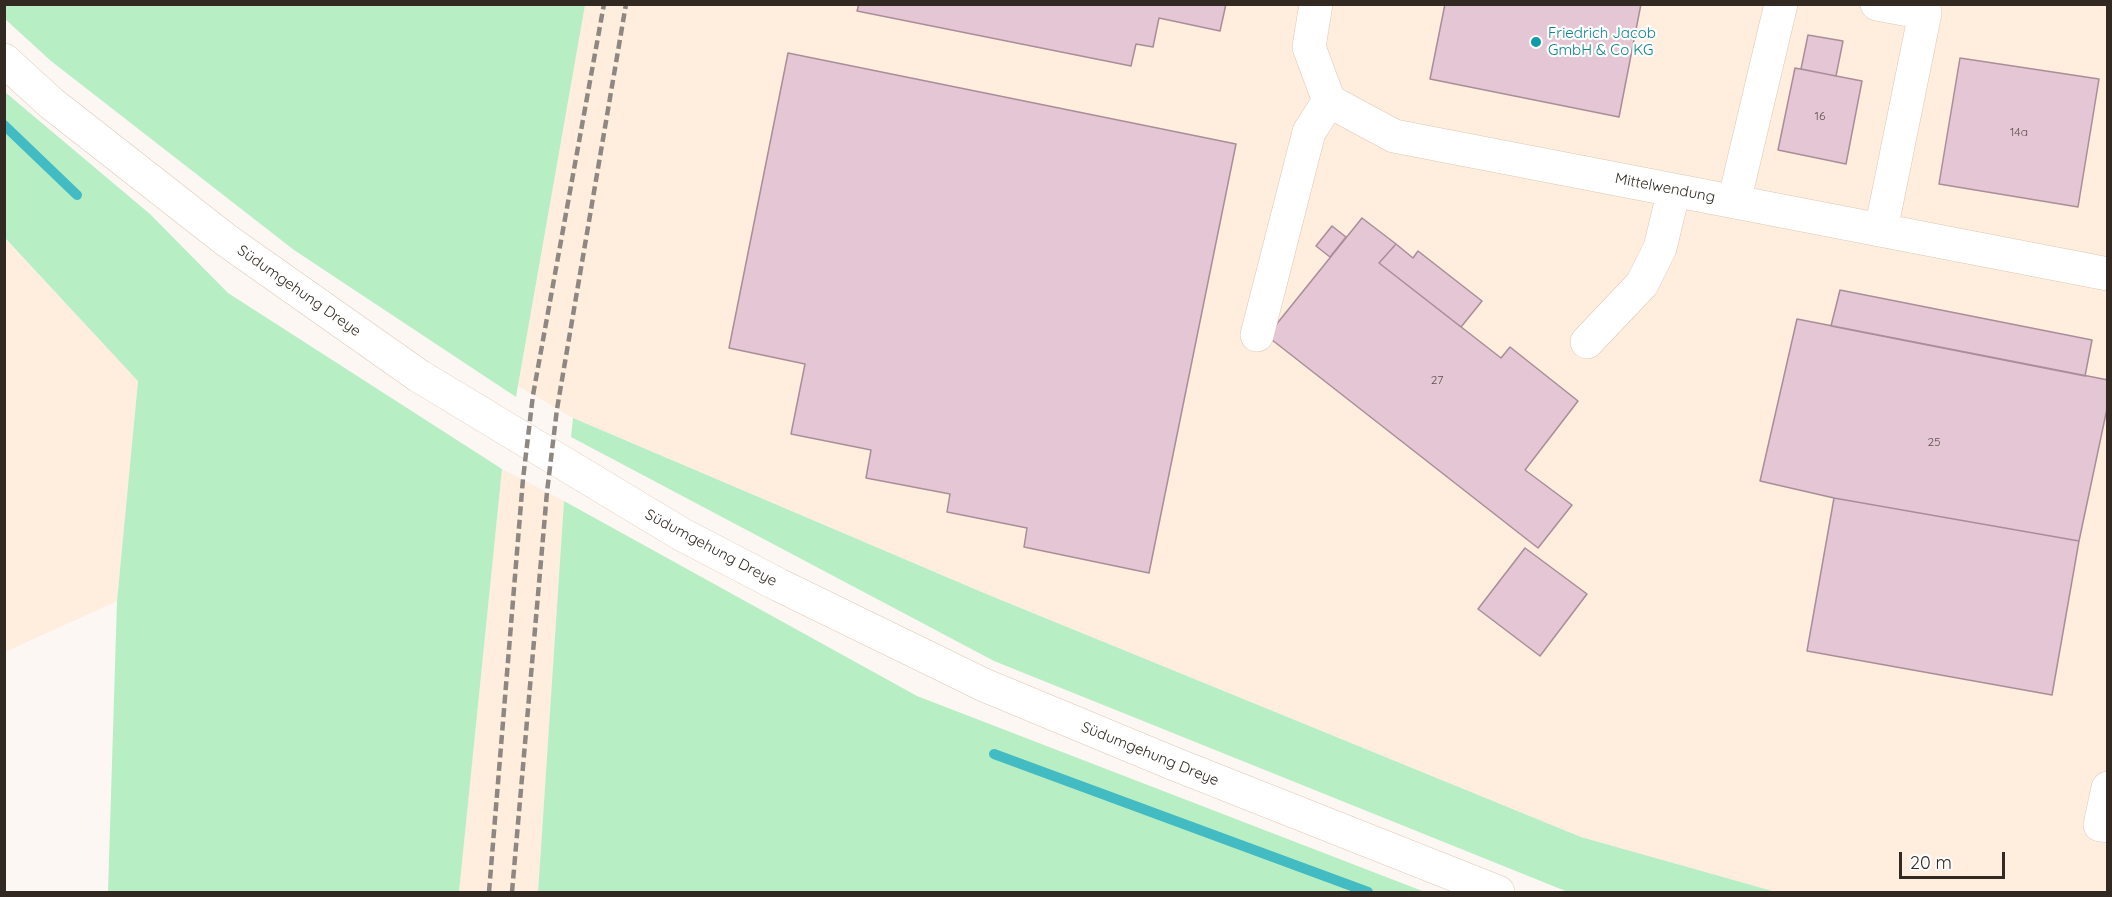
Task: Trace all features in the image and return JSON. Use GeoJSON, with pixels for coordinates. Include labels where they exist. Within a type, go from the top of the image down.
{"type":"FeatureCollection","features":[{"type":"Feature","properties":{"kind":"main road"},"geometry":{"type":"LineString","coordinates":[[1257,335],[1309,132],[1329,101],[1310,47],[1316,4]]}},
{"type":"Feature","properties":{"kind":"main road"},"geometry":{"type":"LineString","coordinates":[[1734,202],[1781,4]]}},
{"type":"Feature","properties":{"kind":"main road"},"geometry":{"type":"LineString","coordinates":[[1878,4],[1924,13],[1881,230]]}},
{"type":"Feature","properties":{"kind":"main road","name":"Südumgehung Dreye"},"geometry":{"type":"LineString","coordinates":[[4,60],[51,103],[226,240],[419,376],[681,534],[779,585],[984,685],[1172,763],[1498,892]]}},
{"type":"Feature","properties":{"kind":"main road","name":"Mittelwendung"},"geometry":{"type":"LineString","coordinates":[[1329,101],[1394,136],[2108,274]]}},
{"type":"Feature","properties":{"kind":"main road"},"geometry":{"type":"LineString","coordinates":[[1587,342],[1642,284],[1660,248],[1674,190]]}},
{"type":"Feature","properties":{"kind":"main road"},"geometry":{"type":"LineString","coordinates":[[2108,788],[2100,825],[2108,826]]}},
{"type":"Feature","properties":{"kind":"shaded area"},"geometry":{"type":"Polygon","coordinates":[[[585,5],[2107,5],[2107,892],[1776,892],[1581,837],[984,593],[573,418],[518,386],[585,5]]]}},
{"type":"Feature","properties":{"kind":"shaded area"},"geometry":{"type":"Polygon","coordinates":[[[4,238],[138,380],[117,601],[5,652],[4,238]]]}},
{"type":"Feature","properties":{"kind":"shaded area"},"geometry":{"type":"Polygon","coordinates":[[[502,469],[564,501],[538,892],[459,892],[502,469]]]}},
{"type":"Feature","properties":{"kind":"green space"},"geometry":{"type":"Polygon","coordinates":[[[5,4],[585,5],[516,397],[294,250],[51,61],[5,19],[5,4]]]}},
{"type":"Feature","properties":{"kind":"green space"},"geometry":{"type":"Polygon","coordinates":[[[5,92],[150,214],[228,293],[502,469],[459,892],[108,892],[117,601],[138,381],[5,238],[5,92]]]}},
{"type":"Feature","properties":{"kind":"green space"},"geometry":{"type":"Polygon","coordinates":[[[573,418],[984,593],[1581,837],[1776,892],[1568,892],[994,661],[571,437],[573,418]]]}},
{"type":"Feature","properties":{"kind":"green space"},"geometry":{"type":"Polygon","coordinates":[[[564,501],[917,696],[1425,892],[538,892],[564,501]]]}},
{"type":"Feature","properties":{"kind":"building"},"geometry":{"type":"Polygon","coordinates":[[[859,4],[1226,4],[1220,31],[1159,18],[1153,47],[1136,44],[1131,66],[857,11],[859,4]]]}},
{"type":"Feature","properties":{"kind":"building","name":"Friedrich Jacob GmbH & Co KG"},"geometry":{"type":"Polygon","coordinates":[[[1445,4],[1641,4],[1619,117],[1430,79],[1445,4]]]}},
{"type":"Feature","properties":{"kind":"building"},"geometry":{"type":"Polygon","coordinates":[[[1808,35],[1843,41],[1836,76],[1801,69],[1808,35]]]}},
{"type":"Feature","properties":{"kind":"building"},"geometry":{"type":"Polygon","coordinates":[[[788,53],[1236,144],[1149,573],[1024,547],[1027,528],[947,512],[950,494],[866,478],[871,450],[791,434],[805,364],[729,348],[788,53]]]}},
{"type":"Feature","properties":{"kind":"building"},"geometry":{"type":"Polygon","coordinates":[[[1960,58],[2099,79],[2078,207],[1939,184],[1960,58]]]}},
{"type":"Feature","properties":{"kind":"building"},"geometry":{"type":"Polygon","coordinates":[[[1795,68],[1862,81],[1846,164],[1778,150],[1795,68]]]}},
{"type":"Feature","properties":{"kind":"building"},"geometry":{"type":"Polygon","coordinates":[[[1362,218],[1396,244],[1379,263],[1501,358],[1510,347],[1578,401],[1525,470],[1572,505],[1538,548],[1267,336],[1362,218]]]}},
{"type":"Feature","properties":{"kind":"building"},"geometry":{"type":"Polygon","coordinates":[[[1332,226],[1346,237],[1330,257],[1316,246],[1332,226]]]}},
{"type":"Feature","properties":{"kind":"building"},"geometry":{"type":"Polygon","coordinates":[[[1396,244],[1413,258],[1418,251],[1482,301],[1461,327],[1379,263],[1396,244]]]}},
{"type":"Feature","properties":{"kind":"building"},"geometry":{"type":"Polygon","coordinates":[[[1840,290],[2092,340],[2085,376],[1831,326],[1840,290]]]}},
{"type":"Feature","properties":{"kind":"building"},"geometry":{"type":"Polygon","coordinates":[[[1797,319],[2108,380],[2108,404],[2079,541],[1834,498],[1760,481],[1797,319]]]}},
{"type":"Feature","properties":{"kind":"building"},"geometry":{"type":"Polygon","coordinates":[[[1834,498],[2079,541],[2052,695],[1807,651],[1834,498]]]}},
{"type":"Feature","properties":{"kind":"building"},"geometry":{"type":"Polygon","coordinates":[[[1525,548],[1587,594],[1540,656],[1478,609],[1525,548]]]}},
{"type":"Feature","properties":{"kind":"waterway"},"geometry":{"type":"LineString","coordinates":[[4,125],[77,195]]}},
{"type":"Feature","properties":{"kind":"waterway"},"geometry":{"type":"LineString","coordinates":[[994,754],[1368,892]]}},
{"type":"Feature","properties":{"kind":"railway"},"geometry":{"type":"LineString","coordinates":[[489,892],[523,479],[533,395],[604,4]]}},
{"type":"Feature","properties":{"kind":"railway"},"geometry":{"type":"LineString","coordinates":[[512,892],[547,492],[557,409],[626,4]]}},
{"type":"Feature","properties":{"kind":"place","name":"Friedrich Jacob GmbH & Co KG"},"geometry":{"type":"Point","coordinates":[1536,42]}}]}
